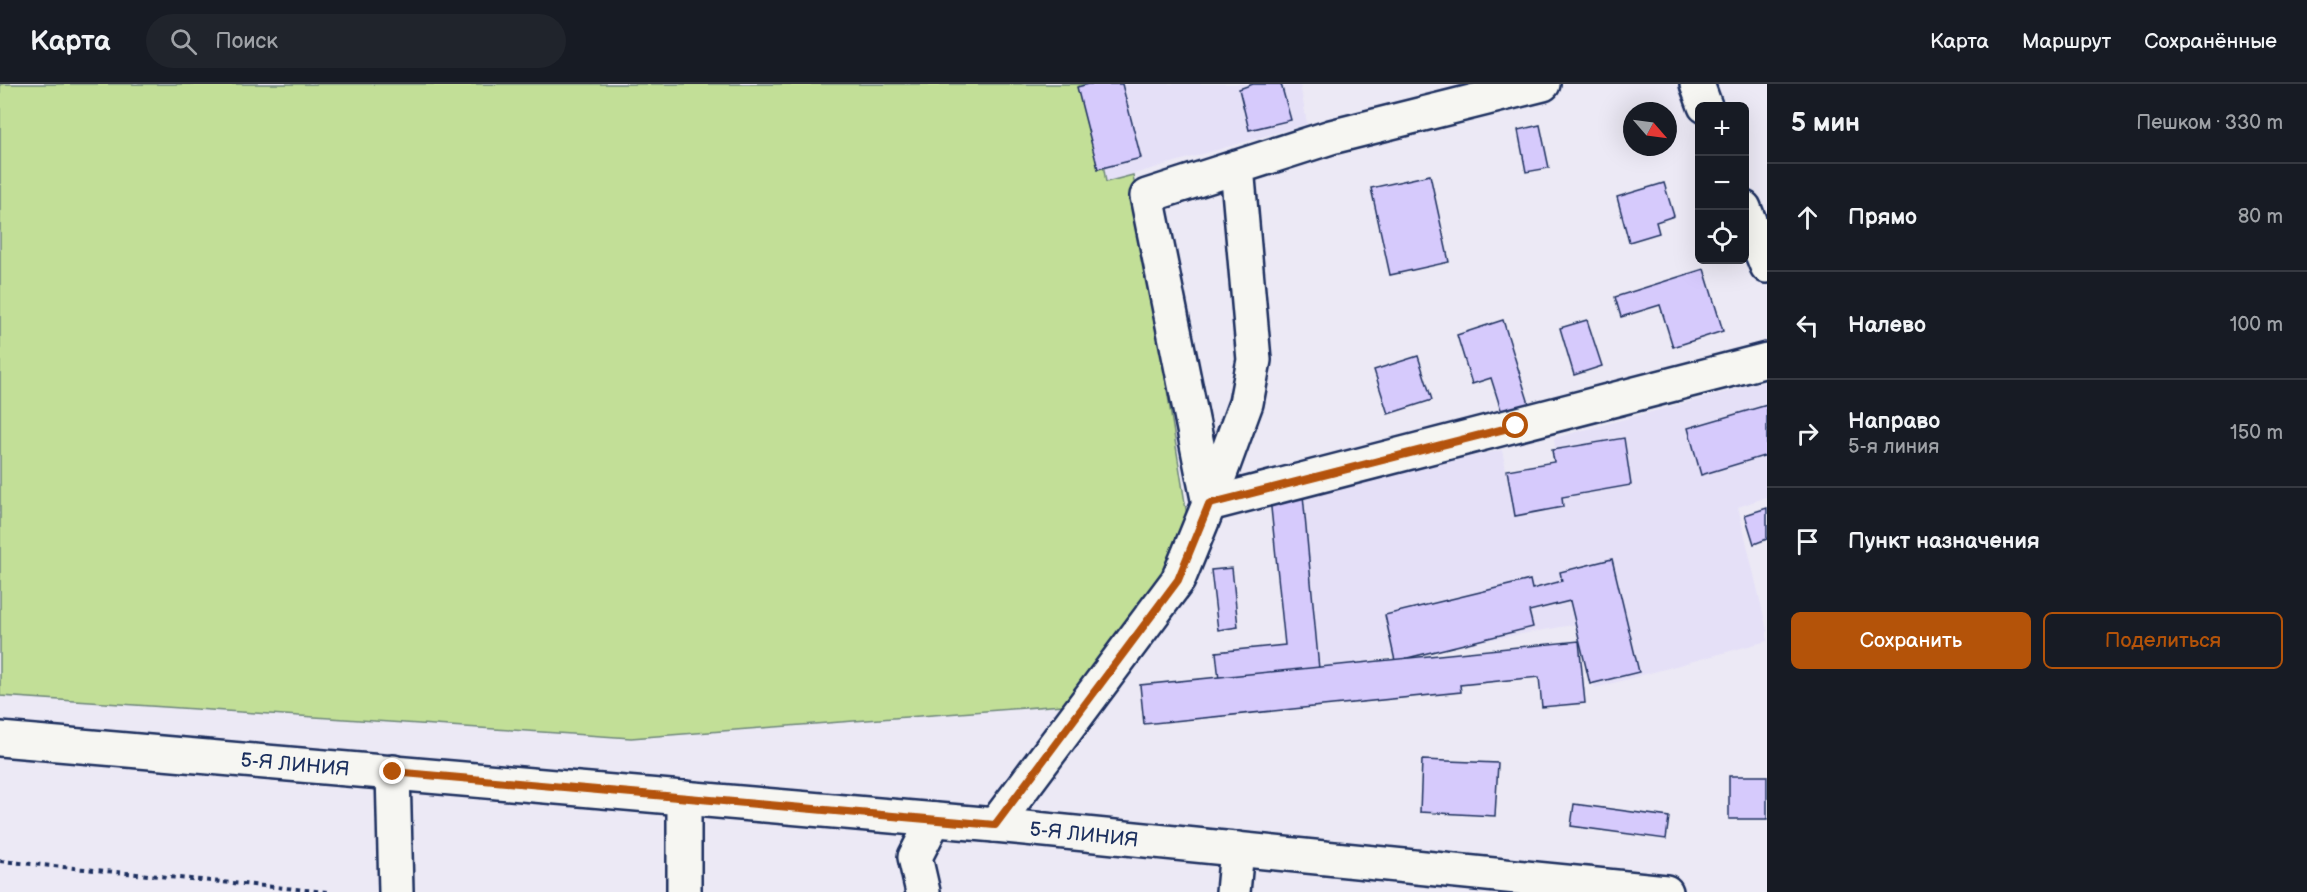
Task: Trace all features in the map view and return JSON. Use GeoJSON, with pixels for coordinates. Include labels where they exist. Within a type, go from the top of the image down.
{"type":"FeatureCollection","features":[{"type":"Feature","properties":{"kind":"street"},"geometry":{"type":"LineString","coordinates":[[1209,504],[1147,196],[1331,137],[1543,84]]}},
{"type":"Feature","properties":{"kind":"street"},"geometry":{"type":"LineString","coordinates":[[1697,84],[1704,102]]}},
{"type":"Feature","properties":{"kind":"street"},"geometry":{"type":"LineString","coordinates":[[995,825],[1178,580],[1209,504],[1246,403],[1254,360],[1237,167]]}},
{"type":"Feature","properties":{"kind":"street"},"geometry":{"type":"LineString","coordinates":[[1745,210],[1767,266]]}},
{"type":"Feature","properties":{"kind":"street"},"geometry":{"type":"LineString","coordinates":[[1209,504],[1767,360]]}},
{"type":"Feature","properties":{"kind":"street","name":"5-Я ЛИНИЯ"},"geometry":{"type":"LineString","coordinates":[[0,740],[995,825],[1666,892]]}},
{"type":"Feature","properties":{"kind":"street"},"geometry":{"type":"LineString","coordinates":[[393,772],[396,892]]}},
{"type":"Feature","properties":{"kind":"street"},"geometry":{"type":"LineString","coordinates":[[684,798],[684,892]]}},
{"type":"Feature","properties":{"kind":"street"},"geometry":{"type":"LineString","coordinates":[[922,892],[915,857],[934,820]]}},
{"type":"Feature","properties":{"kind":"street"},"geometry":{"type":"LineString","coordinates":[[1233,892],[1237,849]]}},
{"type":"Feature","properties":{"kind":"path"},"geometry":{"type":"LineString","coordinates":[[0,861],[327,892]]}},
{"type":"Feature","properties":{"kind":"shaded area"},"geometry":{"type":"Polygon","coordinates":[[[1090,84],[1300,84],[1307,124],[1106,182],[1090,84]]]}},
{"type":"Feature","properties":{"kind":"shaded area"},"geometry":{"type":"Polygon","coordinates":[[[1767,381],[1767,497],[1738,507],[1767,630],[1767,641],[1595,688],[1578,624],[1299,673],[1279,495],[1502,450],[1508,480],[1557,468],[1554,438],[1767,381]]]}},
{"type":"Feature","properties":{"kind":"green space"},"geometry":{"type":"Polygon","coordinates":[[[0,84],[1090,84],[1106,182],[1133,175],[1188,522],[1139,619],[1063,705],[631,738],[0,696],[0,84]]]}},
{"type":"Feature","properties":{"kind":"building"},"geometry":{"type":"Polygon","coordinates":[[[1089,84],[1122,84],[1141,158],[1098,169],[1077,87],[1089,84]]]}},
{"type":"Feature","properties":{"kind":"building"},"geometry":{"type":"Polygon","coordinates":[[[1253,84],[1281,84],[1291,120],[1249,130],[1239,89],[1253,84]]]}},
{"type":"Feature","properties":{"kind":"building"},"geometry":{"type":"Polygon","coordinates":[[[1540,125],[1549,168],[1526,172],[1518,130],[1540,125]]]}},
{"type":"Feature","properties":{"kind":"building"},"geometry":{"type":"Polygon","coordinates":[[[1430,175],[1449,262],[1390,275],[1371,188],[1430,175]]]}},
{"type":"Feature","properties":{"kind":"building"},"geometry":{"type":"Polygon","coordinates":[[[1664,183],[1674,216],[1656,222],[1659,233],[1629,242],[1617,197],[1664,183]]]}},
{"type":"Feature","properties":{"kind":"building"},"geometry":{"type":"Polygon","coordinates":[[[1704,269],[1723,331],[1673,347],[1660,305],[1621,317],[1615,297],[1704,269]]]}},
{"type":"Feature","properties":{"kind":"building"},"geometry":{"type":"Polygon","coordinates":[[[1503,320],[1530,407],[1503,416],[1491,378],[1472,384],[1457,335],[1503,320]]]}},
{"type":"Feature","properties":{"kind":"building"},"geometry":{"type":"Polygon","coordinates":[[[1587,320],[1602,366],[1574,375],[1560,328],[1587,320]]]}},
{"type":"Feature","properties":{"kind":"building"},"geometry":{"type":"Polygon","coordinates":[[[1418,356],[1432,400],[1388,414],[1374,370],[1418,356]]]}},
{"type":"Feature","properties":{"kind":"building"},"geometry":{"type":"Polygon","coordinates":[[[1767,405],[1767,455],[1701,475],[1688,428],[1767,405]]]}},
{"type":"Feature","properties":{"kind":"building"},"geometry":{"type":"Polygon","coordinates":[[[1624,438],[1631,485],[1562,497],[1563,507],[1515,516],[1507,470],[1554,462],[1552,450],[1624,438]]]}},
{"type":"Feature","properties":{"kind":"building"},"geometry":{"type":"Polygon","coordinates":[[[1303,495],[1319,669],[1219,680],[1216,652],[1285,645],[1270,498],[1303,495]]]}},
{"type":"Feature","properties":{"kind":"building"},"geometry":{"type":"Polygon","coordinates":[[[1767,508],[1767,539],[1754,544],[1745,515],[1767,508]]]}},
{"type":"Feature","properties":{"kind":"building"},"geometry":{"type":"Polygon","coordinates":[[[1612,559],[1639,672],[1590,684],[1570,601],[1529,611],[1533,627],[1395,661],[1385,615],[1530,580],[1532,589],[1562,581],[1560,572],[1612,559]]]}},
{"type":"Feature","properties":{"kind":"building"},"geometry":{"type":"Polygon","coordinates":[[[1232,568],[1238,627],[1218,630],[1211,570],[1232,568]]]}},
{"type":"Feature","properties":{"kind":"building"},"geometry":{"type":"Polygon","coordinates":[[[1579,641],[1585,703],[1542,707],[1539,677],[1460,685],[1461,692],[1144,724],[1140,685],[1579,641]]]}},
{"type":"Feature","properties":{"kind":"building"},"geometry":{"type":"Polygon","coordinates":[[[1422,760],[1498,763],[1495,816],[1420,812],[1422,760]]]}},
{"type":"Feature","properties":{"kind":"building"},"geometry":{"type":"Polygon","coordinates":[[[1729,776],[1767,776],[1767,819],[1729,819],[1729,776]]]}},
{"type":"Feature","properties":{"kind":"building"},"geometry":{"type":"Polygon","coordinates":[[[1574,804],[1669,817],[1666,839],[1571,826],[1574,804]]]}},
{"type":"Feature","properties":{"kind":"route"},"geometry":{"type":"LineString","coordinates":[[393,772],[995,825],[1178,580],[1209,504],[1516,426]]}}]}
